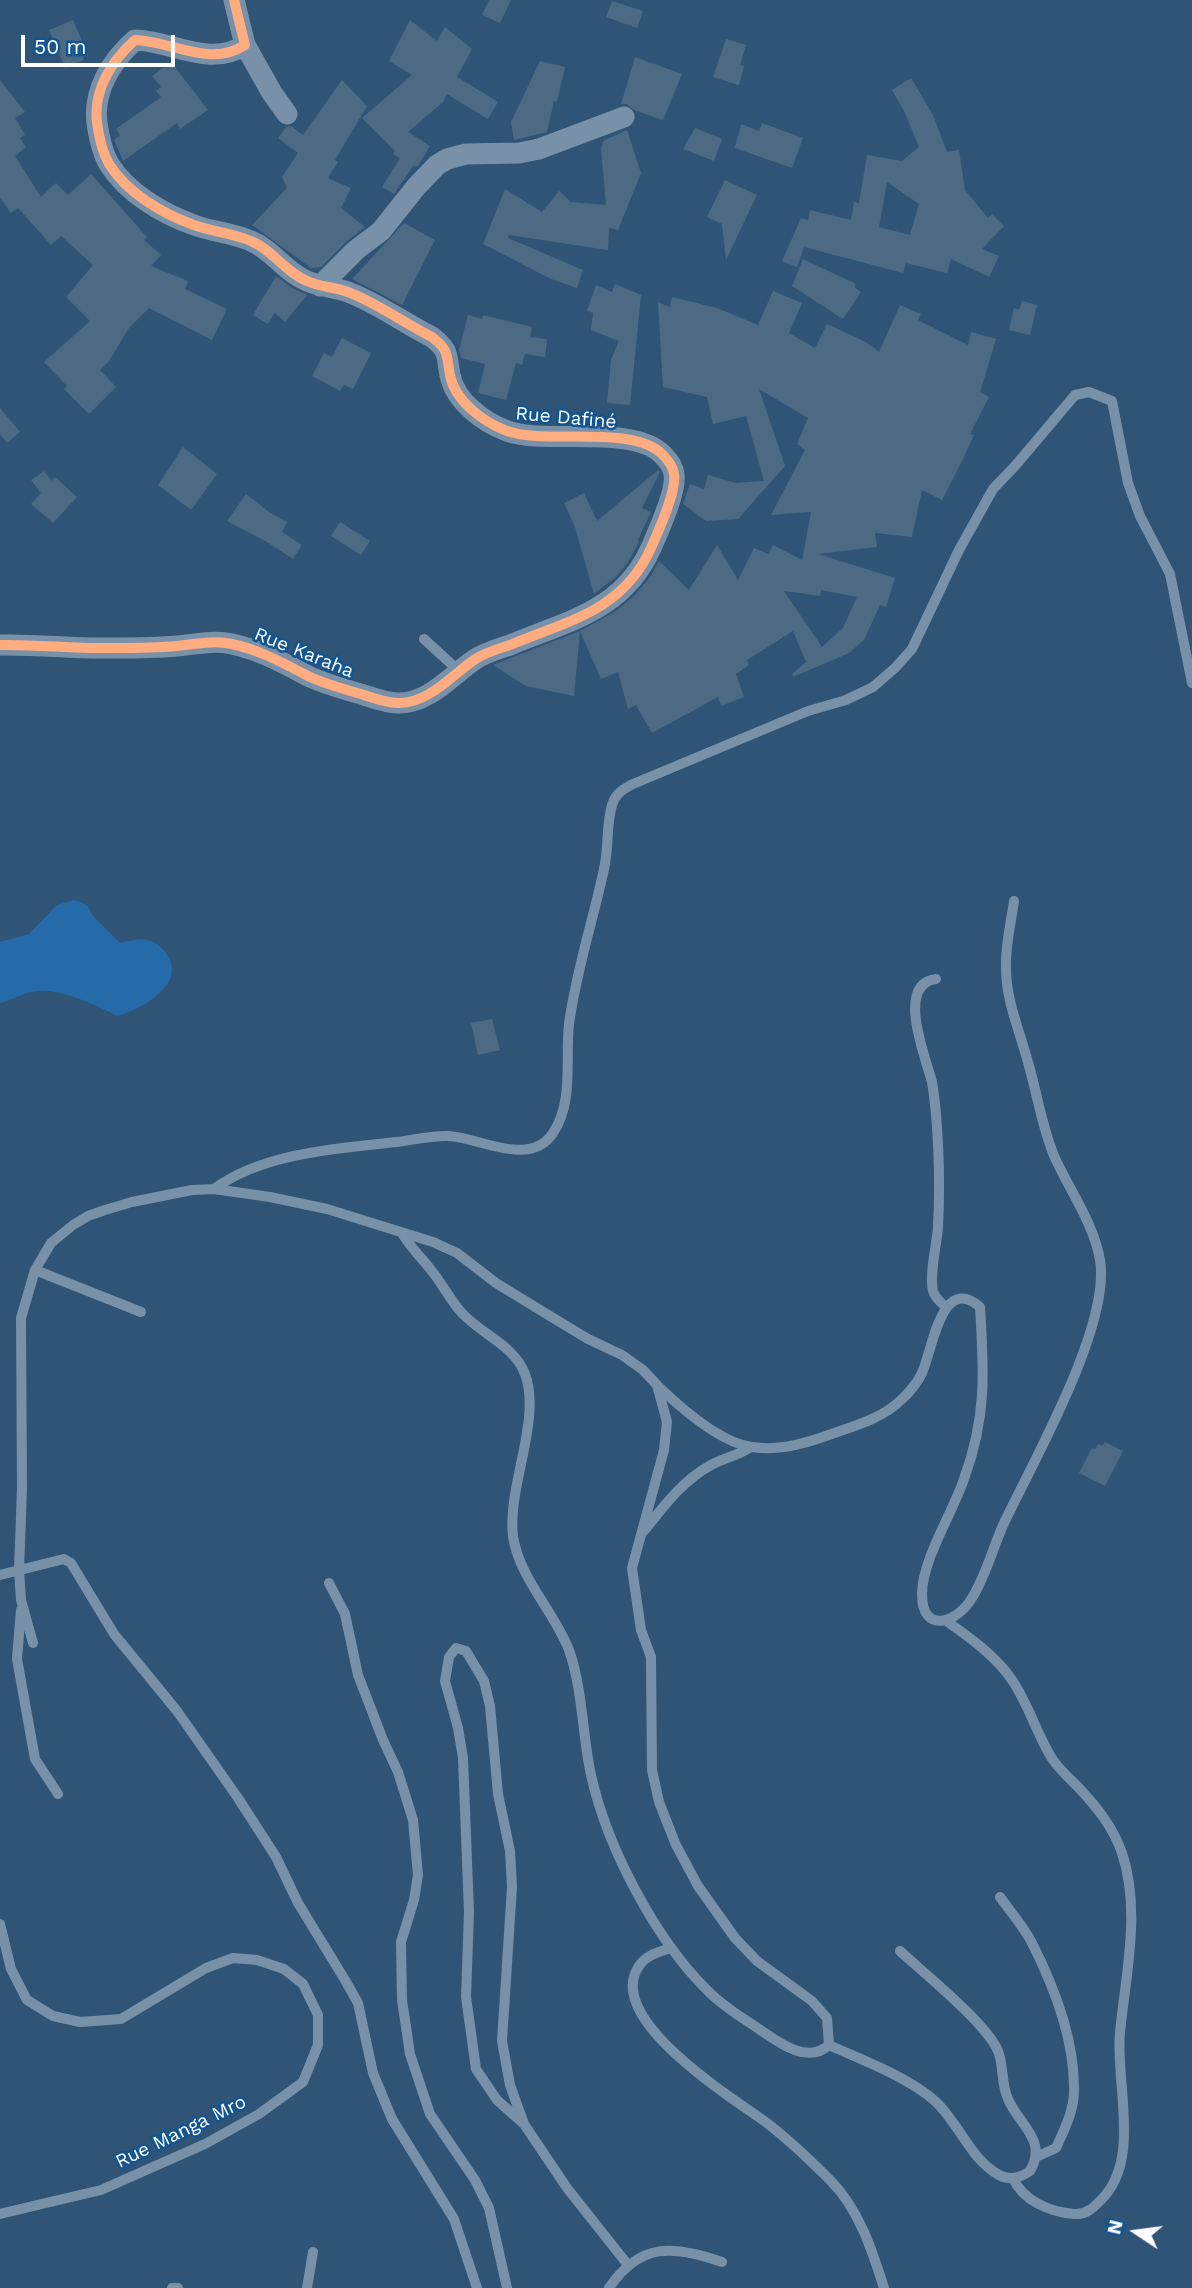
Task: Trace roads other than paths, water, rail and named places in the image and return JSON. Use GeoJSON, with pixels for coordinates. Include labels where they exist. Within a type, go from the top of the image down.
{"type":"FeatureCollection","features":[{"type":"Feature","properties":{"kind":"street"},"geometry":{"type":"LineString","coordinates":[[234,0],[246,45],[272,93],[287,114]]}},
{"type":"Feature","properties":{"kind":"street","name":"Rue Dafiné"},"geometry":{"type":"LineString","coordinates":[[246,45],[220,55],[175,49],[148,40],[135,40],[121,52],[105,78],[95,107],[99,139],[108,163],[141,197],[195,226],[252,241],[270,252],[293,273],[320,286],[347,292],[432,337],[443,345],[449,358],[450,377],[459,394],[470,409],[488,422],[507,431],[530,436],[597,436],[633,441],[653,446],[671,467],[674,476],[672,491],[650,550],[633,577],[613,598],[587,616],[475,659],[460,672]]}},
{"type":"Feature","properties":{"kind":"street"},"geometry":{"type":"LineString","coordinates":[[320,286],[356,250],[381,232],[416,187],[437,165],[447,159],[466,154],[519,153],[539,149],[624,117]]}},
{"type":"Feature","properties":{"kind":"street","name":"Rue Karaha"},"geometry":{"type":"LineString","coordinates":[[0,645],[109,648],[229,643],[268,655],[310,677],[340,688],[399,703],[427,695],[460,672]]}},
{"type":"Feature","properties":{"kind":"lane"},"geometry":{"type":"LineString","coordinates":[[214,1189],[226,1180],[281,1160],[322,1150],[449,1136],[518,1151],[541,1146],[547,1141],[559,1122],[565,1102],[569,1024],[584,945],[605,867],[612,806],[618,792],[808,711],[846,700],[873,687],[895,668],[912,649],[959,550],[993,489],[1016,466],[1075,394],[1089,392],[1112,401],[1128,483],[1140,516],[1170,573],[1192,683]]}},
{"type":"Feature","properties":{"kind":"lane"},"geometry":{"type":"LineString","coordinates":[[424,639],[460,672]]}},
{"type":"Feature","properties":{"kind":"lane"},"geometry":{"type":"LineString","coordinates":[[33,1643],[22,1600],[19,1570],[22,1489],[21,1318],[35,1270],[51,1242],[88,1216],[132,1202],[192,1189],[214,1189],[270,1197],[327,1209],[433,1242],[457,1253],[496,1283],[588,1339],[622,1355],[643,1370],[678,1406],[717,1432],[751,1447],[781,1447],[818,1439],[887,1411],[901,1400],[920,1377],[931,1341],[946,1307],[954,1301],[965,1299],[974,1302],[980,1307],[984,1358],[983,1401],[964,1479],[923,1576],[924,1612],[928,1618],[945,1620],[969,1603],[981,1584],[1002,1527],[1067,1391],[1087,1343],[1100,1297],[1101,1261],[1091,1231],[1051,1146],[1040,1116],[1030,1067],[1014,1017],[1005,964],[1014,901]]}},
{"type":"Feature","properties":{"kind":"lane"},"geometry":{"type":"LineString","coordinates":[[936,979],[927,979],[921,985],[916,993],[915,1006],[917,1028],[932,1083],[936,1111],[938,1224],[933,1291],[946,1307]]}},
{"type":"Feature","properties":{"kind":"lane"},"geometry":{"type":"LineString","coordinates":[[401,1233],[460,1311],[480,1330],[517,1357],[526,1377],[530,1405],[516,1492],[513,1536],[528,1578],[550,1610],[569,1651],[583,1716],[586,1752],[592,1779],[609,1831],[642,1902],[670,1948],[708,1992],[792,2050],[808,2054],[822,2052],[829,2045],[827,2018],[812,2001],[757,1961],[734,1938],[698,1886],[676,1845],[659,1802],[652,1770],[651,1657],[641,1630],[632,1568],[664,1450],[667,1422],[657,1385]]}},
{"type":"Feature","properties":{"kind":"lane"},"geometry":{"type":"LineString","coordinates":[[35,1270],[141,1312]]}},
{"type":"Feature","properties":{"kind":"lane"},"geometry":{"type":"LineString","coordinates":[[640,1536],[676,1490],[712,1465],[736,1457],[751,1447]]}},
{"type":"Feature","properties":{"kind":"lane"},"geometry":{"type":"LineString","coordinates":[[0,1575],[64,1559],[71,1563],[114,1634],[206,1749],[270,1847],[298,1903],[358,2003],[373,2073],[391,2119],[454,2219],[477,2288]]}},
{"type":"Feature","properties":{"kind":"lane"},"geometry":{"type":"LineString","coordinates":[[329,1583],[345,1614],[358,1675],[398,1772],[413,1820],[418,1875],[414,1900],[401,1942],[402,2000],[410,2054],[430,2114],[475,2180],[489,2208],[507,2288]]}},
{"type":"Feature","properties":{"kind":"lane"},"geometry":{"type":"LineString","coordinates":[[22,1600],[17,1659],[23,1699],[35,1759],[58,1794]]}},
{"type":"Feature","properties":{"kind":"lane"},"geometry":{"type":"LineString","coordinates":[[945,1620],[976,1642],[1012,1679],[1055,1762],[1109,1824],[1129,1880],[1131,1928],[1118,2063],[1124,2129],[1114,2183],[1090,2211],[1076,2215],[1041,2206],[1017,2188],[1013,2178]]}},
{"type":"Feature","properties":{"kind":"lane"},"geometry":{"type":"LineString","coordinates":[[524,2124],[496,2100],[481,2080],[469,2034],[466,1997],[469,1912],[463,1758],[445,1681],[449,1657],[456,1648],[466,1651],[484,1681],[490,1706],[498,1794],[510,1851],[512,1887],[502,2041],[510,2085],[524,2124],[567,2188],[628,2266]]}},
{"type":"Feature","properties":{"kind":"lane"},"geometry":{"type":"LineString","coordinates":[[829,2045],[906,2082],[935,2101],[989,2169],[1002,2177],[1013,2178],[1021,2177],[1030,2171],[1037,2157],[1056,2148],[1069,2118],[1074,2093],[1071,2047],[1030,1939],[1000,1897]]}},
{"type":"Feature","properties":{"kind":"lane","name":"Rue Manga Mro"},"geometry":{"type":"LineString","coordinates":[[0,1924],[11,1969],[27,2000],[52,2016],[80,2022],[121,2019],[206,1968],[233,1958],[257,1960],[284,1969],[303,1984],[318,2015],[318,2045],[303,2082],[259,2114],[205,2144],[101,2190],[0,2214]]}},
{"type":"Feature","properties":{"kind":"lane"},"geometry":{"type":"LineString","coordinates":[[670,1948],[655,1953],[637,1967],[633,1986],[635,2002],[644,2019],[663,2042],[694,2069],[783,2136],[832,2182],[853,2208],[874,2255],[884,2288]]}},
{"type":"Feature","properties":{"kind":"lane"},"geometry":{"type":"LineString","coordinates":[[900,1951],[980,2025],[998,2052],[1007,2097],[1033,2138],[1037,2157]]}},
{"type":"Feature","properties":{"kind":"lane"},"geometry":{"type":"LineString","coordinates":[[609,2288],[628,2266],[643,2254],[672,2250],[698,2253],[722,2262]]}},
{"type":"Feature","properties":{"kind":"lane"},"geometry":{"type":"LineString","coordinates":[[307,2288],[313,2252]]}},
{"type":"Feature","properties":{"kind":"lane"},"geometry":{"type":"LineString","coordinates":[[173,2288],[178,2288]]}}]}
